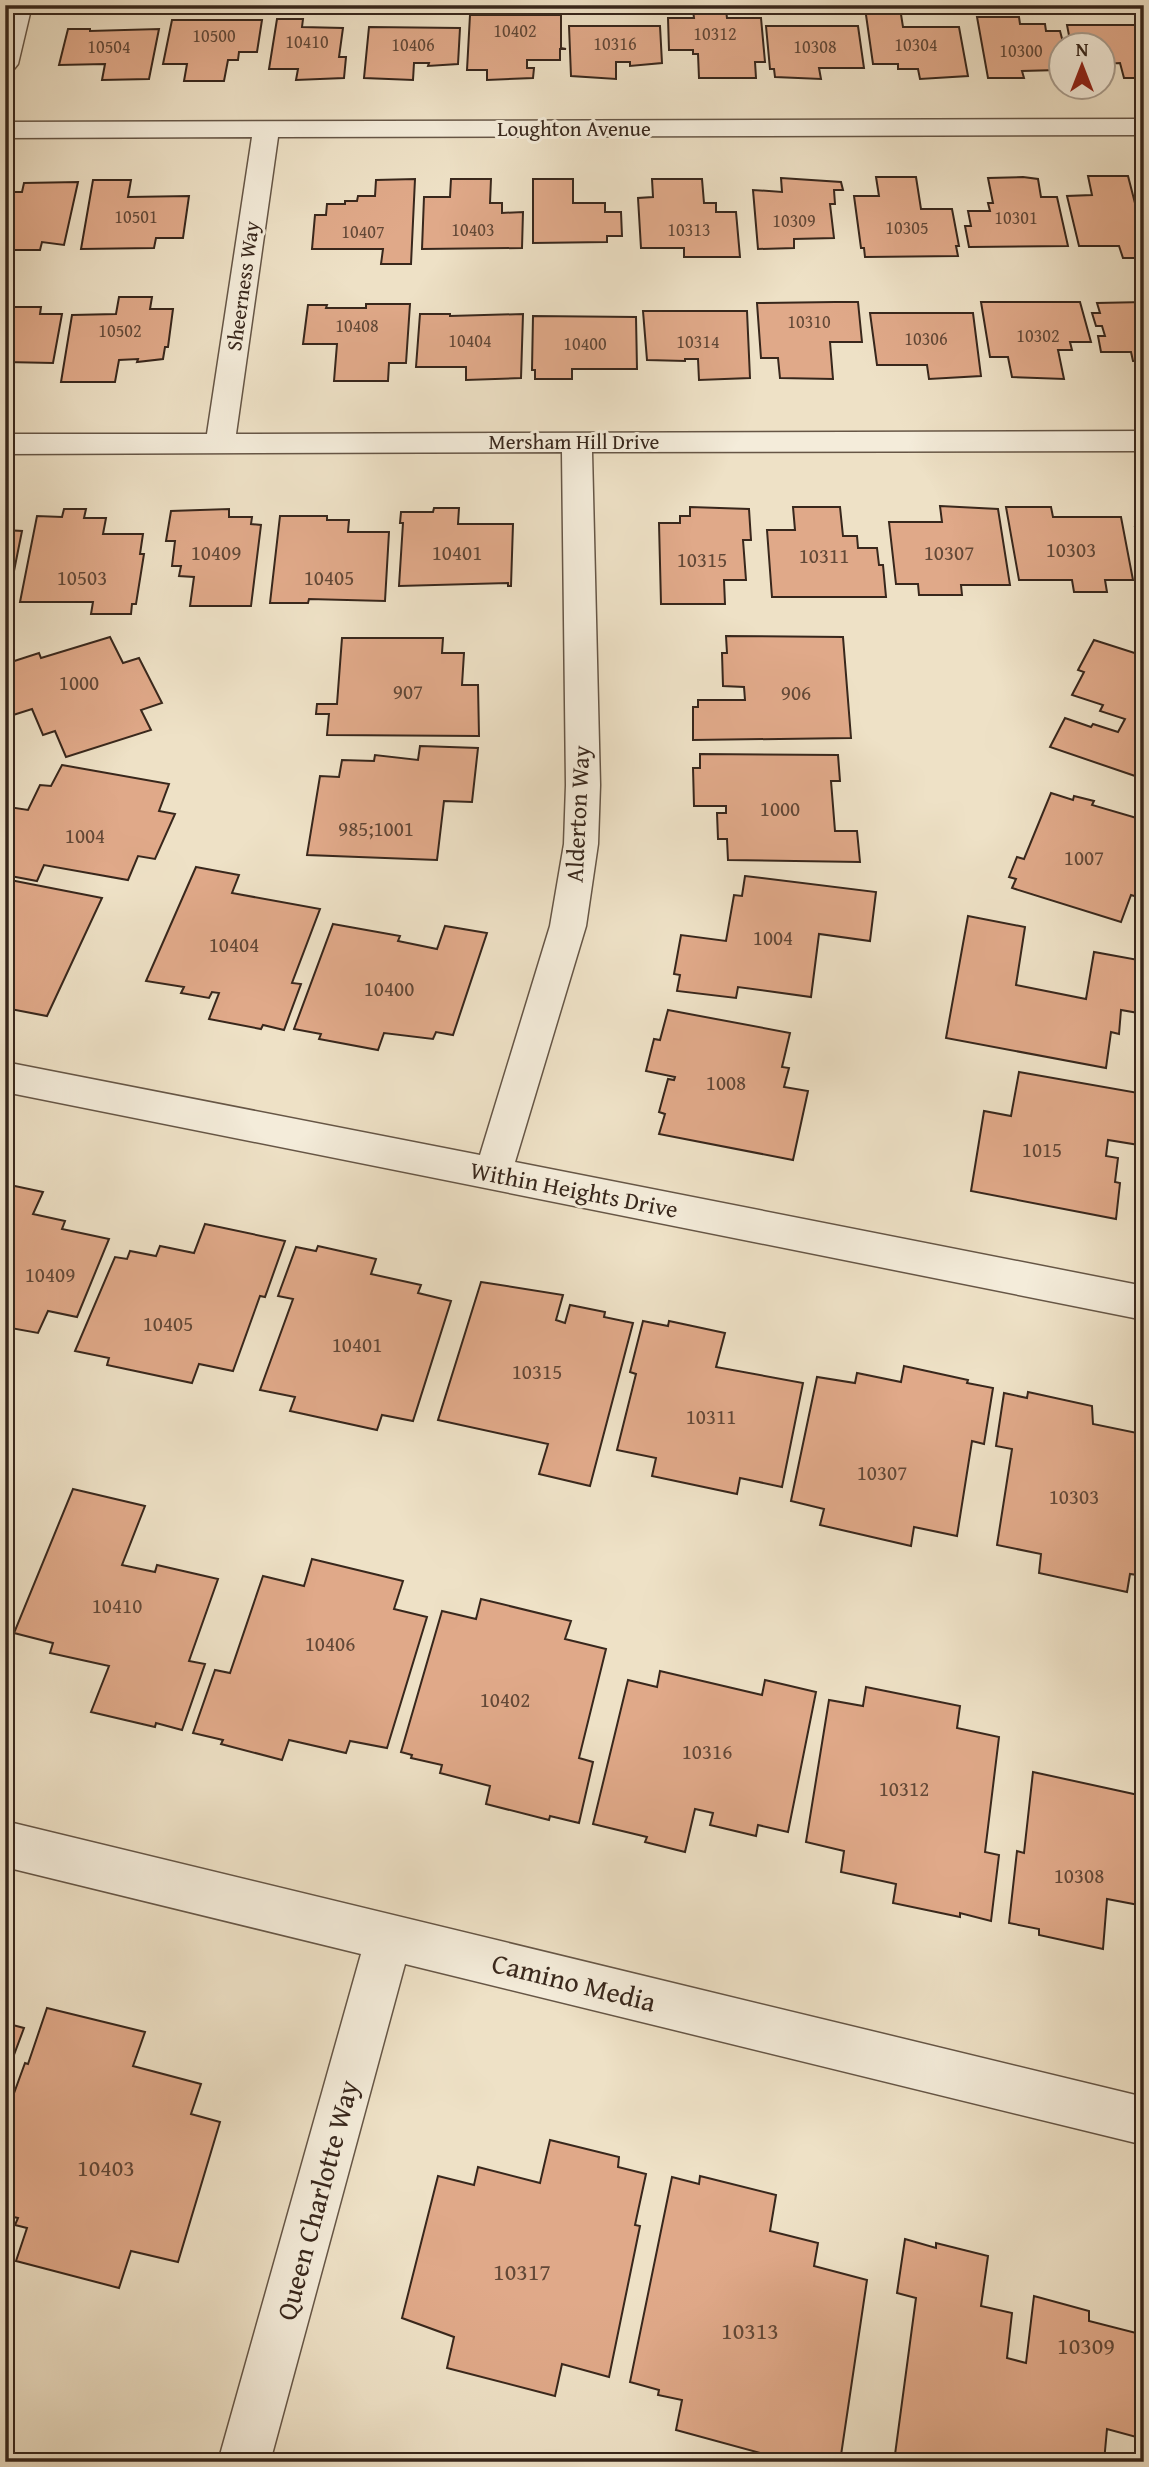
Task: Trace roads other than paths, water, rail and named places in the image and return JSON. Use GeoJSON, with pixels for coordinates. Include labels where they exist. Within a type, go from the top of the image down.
{"type":"FeatureCollection","features":[{"type":"Feature","properties":{"kind":"street"},"geometry":{"type":"LineString","coordinates":[[5,64],[20,5]]}},
{"type":"Feature","properties":{"kind":"street","name":"Loughton Avenue"},"geometry":{"type":"LineString","coordinates":[[5,130],[1144,127]]}},
{"type":"Feature","properties":{"kind":"street","name":"Sheerness Way"},"geometry":{"type":"LineString","coordinates":[[220,444],[266,129]]}},
{"type":"Feature","properties":{"kind":"street","name":"Mersham Hill Drive"},"geometry":{"type":"LineString","coordinates":[[5,444],[1144,441]]}},
{"type":"Feature","properties":{"kind":"street","name":"Alderton Way"},"geometry":{"type":"LineString","coordinates":[[493,1174],[568,926],[581,844],[583,785],[578,442]]}},
{"type":"Feature","properties":{"kind":"street","name":"Within Heights Drive"},"geometry":{"type":"LineString","coordinates":[[5,1077],[1144,1303]]}},
{"type":"Feature","properties":{"kind":"street","name":"Camino Media"},"geometry":{"type":"LineString","coordinates":[[5,1844],[1144,2121]]}},
{"type":"Feature","properties":{"kind":"street","name":"Queen Charlotte Way"},"geometry":{"type":"LineString","coordinates":[[244,2462],[390,1937]]}}]}
